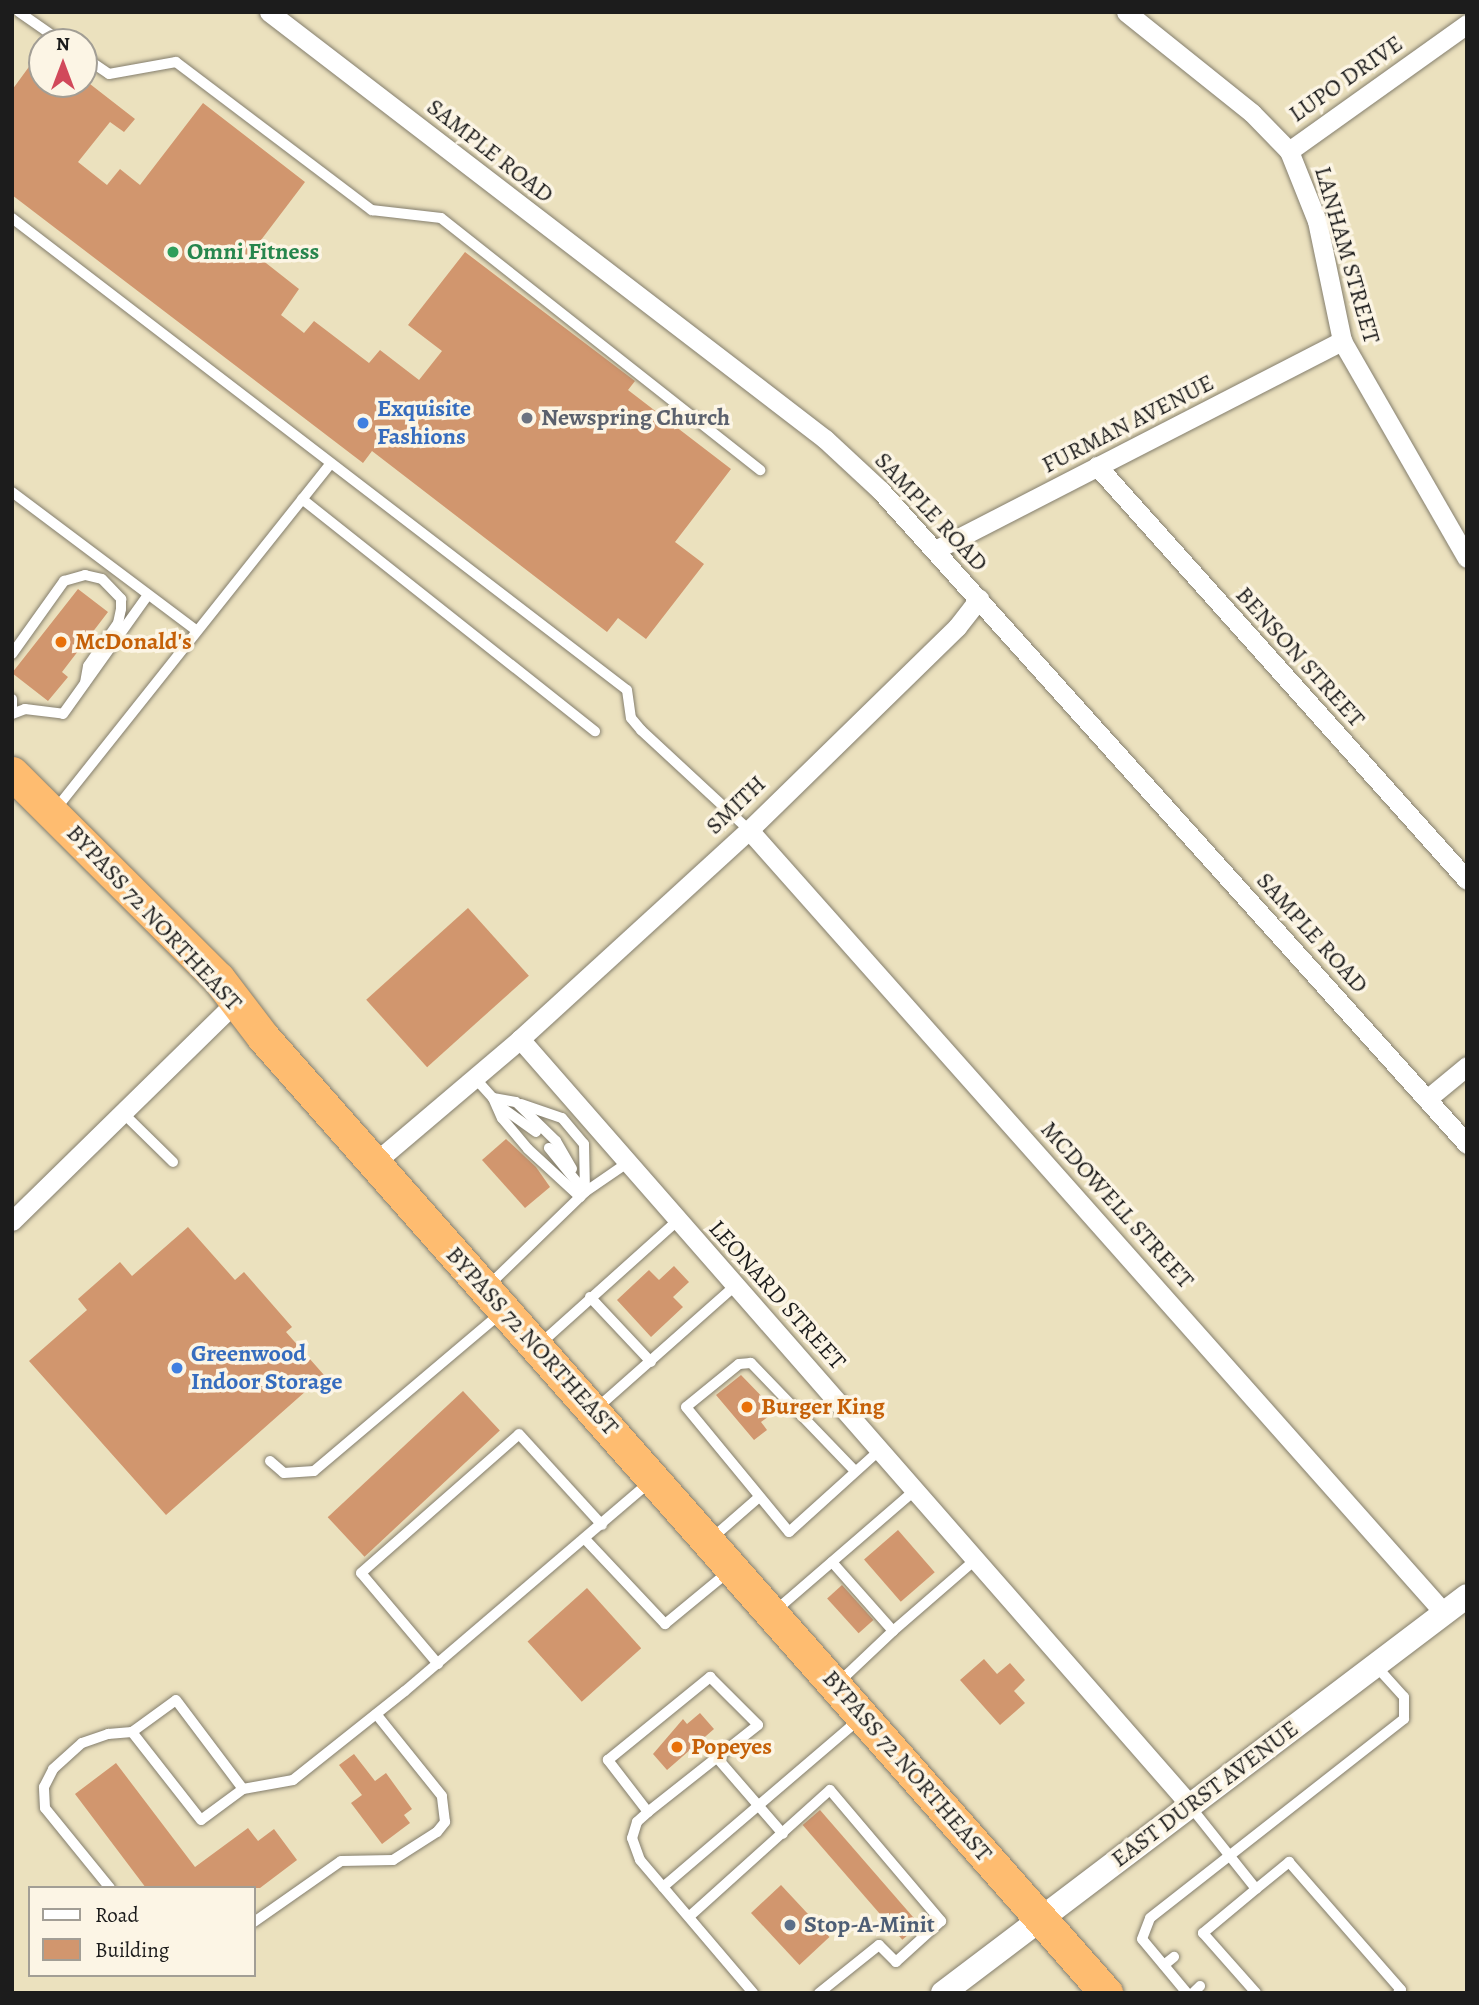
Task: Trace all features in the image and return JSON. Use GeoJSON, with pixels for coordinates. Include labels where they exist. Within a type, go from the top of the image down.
{"type":"FeatureCollection","features":[{"type":"Feature","properties":{"kind":"highway","name":"BYPASS 72 NORTHEAST"},"geometry":{"type":"LineString","coordinates":[[12,773],[54,811],[236,1002],[374,1163],[595,1410],[1106,1993]]}},
{"type":"Feature","properties":{"kind":"street","name":"SAMPLE ROAD"},"geometry":{"type":"LineString","coordinates":[[269,12],[825,439],[935,550],[1467,1144]]}},
{"type":"Feature","properties":{"kind":"street","name":"LANHAM STREET"},"geometry":{"type":"LineString","coordinates":[[1126,12],[1252,113],[1289,151],[1317,221],[1342,341],[1467,558]]}},
{"type":"Feature","properties":{"kind":"street","name":"LUPO DRIVE"},"geometry":{"type":"LineString","coordinates":[[1289,151],[1467,24]]}},
{"type":"Feature","properties":{"kind":"street","name":"FURMAN AVENUE"},"geometry":{"type":"LineString","coordinates":[[935,550],[1342,341]]}},
{"type":"Feature","properties":{"kind":"street","name":"BENSON STREET"},"geometry":{"type":"LineString","coordinates":[[1097,466],[1467,880]]}},
{"type":"Feature","properties":{"kind":"street","name":"SMITH"},"geometry":{"type":"LineString","coordinates":[[374,1163],[520,1039],[749,830],[957,627],[979,599]]}},
{"type":"Feature","properties":{"kind":"street","name":"MCDOWELL STREET"},"geometry":{"type":"LineString","coordinates":[[749,830],[1445,1614]]}},
{"type":"Feature","properties":{"kind":"street"},"geometry":{"type":"LineString","coordinates":[[12,1222],[236,1002]]}},
{"type":"Feature","properties":{"kind":"street","name":"LEONARD STREET"},"geometry":{"type":"LineString","coordinates":[[520,1039],[881,1449],[1189,1805]]}},
{"type":"Feature","properties":{"kind":"street"},"geometry":{"type":"LineString","coordinates":[[1427,1099],[1467,1066]]}},
{"type":"Feature","properties":{"kind":"street","name":"EAST DURST AVENUE"},"geometry":{"type":"LineString","coordinates":[[943,1993],[1467,1596]]}},
{"type":"Feature","properties":{"kind":"lane"},"geometry":{"type":"LineString","coordinates":[[19,12],[42,28]]}},
{"type":"Feature","properties":{"kind":"lane"},"geometry":{"type":"LineString","coordinates":[[98,67],[109,74],[176,62],[372,210],[441,218],[760,470]]}},
{"type":"Feature","properties":{"kind":"lane"},"geometry":{"type":"LineString","coordinates":[[12,218],[627,690],[631,718],[641,730],[749,830]]}},
{"type":"Feature","properties":{"kind":"lane"},"geometry":{"type":"LineString","coordinates":[[54,811],[331,463]]}},
{"type":"Feature","properties":{"kind":"lane"},"geometry":{"type":"LineString","coordinates":[[12,492],[197,631]]}},
{"type":"Feature","properties":{"kind":"lane"},"geometry":{"type":"LineString","coordinates":[[302,499],[595,731]]}},
{"type":"Feature","properties":{"kind":"lane"},"geometry":{"type":"LineString","coordinates":[[12,654],[64,581],[85,575],[102,579],[121,599],[121,609],[118,623],[88,666],[85,683]]}},
{"type":"Feature","properties":{"kind":"lane"},"geometry":{"type":"LineString","coordinates":[[12,699],[12,714],[25,709],[63,714],[148,594]]}},
{"type":"Feature","properties":{"kind":"lane"},"geometry":{"type":"LineString","coordinates":[[474,1076],[493,1098],[536,1132]]}},
{"type":"Feature","properties":{"kind":"lane"},"geometry":{"type":"LineString","coordinates":[[493,1098],[516,1102],[562,1118],[584,1144],[582,1195]]}},
{"type":"Feature","properties":{"kind":"lane"},"geometry":{"type":"LineString","coordinates":[[493,1098],[502,1118],[528,1149],[582,1195]]}},
{"type":"Feature","properties":{"kind":"lane"},"geometry":{"type":"LineString","coordinates":[[516,1102],[556,1142],[582,1195]]}},
{"type":"Feature","properties":{"kind":"lane"},"geometry":{"type":"LineString","coordinates":[[123,1113],[173,1162]]}},
{"type":"Feature","properties":{"kind":"lane"},"geometry":{"type":"LineString","coordinates":[[549,1148],[582,1195]]}},
{"type":"Feature","properties":{"kind":"lane"},"geometry":{"type":"LineString","coordinates":[[270,1461],[284,1473],[314,1471],[495,1300],[529,1246],[582,1195],[627,1163]]}},
{"type":"Feature","properties":{"kind":"lane"},"geometry":{"type":"LineString","coordinates":[[537,1346],[678,1220]]}},
{"type":"Feature","properties":{"kind":"lane"},"geometry":{"type":"LineString","coordinates":[[595,1410],[735,1286]]}},
{"type":"Feature","properties":{"kind":"lane"},"geometry":{"type":"LineString","coordinates":[[590,1297],[651,1362]]}},
{"type":"Feature","properties":{"kind":"lane"},"geometry":{"type":"LineString","coordinates":[[854,1471],[751,1363],[738,1364],[686,1408],[758,1498],[789,1531],[881,1449]]}},
{"type":"Feature","properties":{"kind":"lane"},"geometry":{"type":"LineString","coordinates":[[438,1664],[361,1573],[519,1434],[601,1525]]}},
{"type":"Feature","properties":{"kind":"lane"},"geometry":{"type":"LineString","coordinates":[[132,1732],[201,1820],[243,1789],[293,1780],[438,1664],[653,1479]]}},
{"type":"Feature","properties":{"kind":"lane"},"geometry":{"type":"LineString","coordinates":[[772,1614],[915,1490]]}},
{"type":"Feature","properties":{"kind":"lane"},"geometry":{"type":"LineString","coordinates":[[708,1541],[758,1498]]}},
{"type":"Feature","properties":{"kind":"lane"},"geometry":{"type":"LineString","coordinates":[[585,1539],[665,1624],[732,1568]]}},
{"type":"Feature","properties":{"kind":"lane"},"geometry":{"type":"LineString","coordinates":[[836,1685],[976,1559]]}},
{"type":"Feature","properties":{"kind":"lane"},"geometry":{"type":"LineString","coordinates":[[832,1562],[893,1631]]}},
{"type":"Feature","properties":{"kind":"lane"},"geometry":{"type":"LineString","coordinates":[[1186,1993],[1142,1939],[1150,1918],[1404,1720],[1404,1697],[1375,1665]]}},
{"type":"Feature","properties":{"kind":"lane"},"geometry":{"type":"LineString","coordinates":[[648,1812],[608,1760],[710,1677],[758,1725],[648,1812],[637,1822],[632,1838],[640,1860],[691,1915],[753,1993]]}},
{"type":"Feature","properties":{"kind":"lane"},"geometry":{"type":"LineString","coordinates":[[108,1886],[46,1808],[44,1787],[53,1769],[82,1743],[108,1734],[132,1732],[176,1700],[243,1789]]}},
{"type":"Feature","properties":{"kind":"lane"},"geometry":{"type":"LineString","coordinates":[[256,1921],[341,1861],[393,1860],[437,1832],[445,1822],[442,1796],[376,1714]]}},
{"type":"Feature","properties":{"kind":"lane"},"geometry":{"type":"LineString","coordinates":[[663,1887],[864,1717]]}},
{"type":"Feature","properties":{"kind":"lane"},"geometry":{"type":"LineString","coordinates":[[718,1759],[783,1834]]}},
{"type":"Feature","properties":{"kind":"lane"},"geometry":{"type":"LineString","coordinates":[[691,1915],[830,1790],[941,1921],[896,1962],[879,1945],[819,1993]]}},
{"type":"Feature","properties":{"kind":"lane"},"geometry":{"type":"LineString","coordinates":[[1189,1805],[1256,1889]]}},
{"type":"Feature","properties":{"kind":"lane"},"geometry":{"type":"LineString","coordinates":[[1256,1993],[1225,1965],[1199,1936],[1289,1862],[1401,1990],[1398,1993]]}},
{"type":"Feature","properties":{"kind":"lane"},"geometry":{"type":"LineString","coordinates":[[1164,1965],[1174,1957]]}},
{"type":"Feature","properties":{"kind":"lane"},"geometry":{"type":"LineString","coordinates":[[1178,1982],[1187,1974]]}},
{"type":"Feature","properties":{"kind":"building"},"geometry":{"type":"Polygon","coordinates":[[[28,68],[28,98],[98,98],[98,90],[135,119],[124,132],[110,122],[78,162],[107,185],[120,169],[140,185],[203,103],[305,182],[252,252],[299,289],[281,315],[304,333],[314,321],[369,363],[380,350],[419,380],[442,351],[408,325],[465,252],[635,381],[628,390],[731,469],[675,542],[704,564],[646,639],[618,618],[607,632],[372,451],[363,463],[12,195],[12,90],[28,68]]]}},
{"type":"Feature","properties":{"kind":"building","name":"McDonald's"},"geometry":{"type":"Polygon","coordinates":[[[78,589],[108,612],[62,672],[68,677],[48,701],[12,673],[78,589]]]}},
{"type":"Feature","properties":{"kind":"building"},"geometry":{"type":"Polygon","coordinates":[[[468,908],[529,976],[427,1067],[366,1000],[468,908]]]}},
{"type":"Feature","properties":{"kind":"building"},"geometry":{"type":"Polygon","coordinates":[[[506,1139],[536,1167],[550,1187],[525,1208],[482,1160],[506,1139]]]}},
{"type":"Feature","properties":{"kind":"building","name":"Greenwood Indoor Storage"},"geometry":{"type":"Polygon","coordinates":[[[188,1227],[235,1280],[244,1272],[292,1327],[286,1332],[324,1375],[166,1515],[29,1361],[87,1310],[78,1299],[120,1262],[132,1276],[188,1227]]]}},
{"type":"Feature","properties":{"kind":"building"},"geometry":{"type":"Polygon","coordinates":[[[674,1266],[689,1282],[673,1297],[683,1307],[651,1337],[617,1300],[649,1270],[659,1280],[674,1266]]]}},
{"type":"Feature","properties":{"kind":"building","name":"Burger King"},"geometry":{"type":"Polygon","coordinates":[[[741,1375],[776,1411],[761,1422],[767,1430],[754,1440],[716,1395],[741,1375]]]}},
{"type":"Feature","properties":{"kind":"building"},"geometry":{"type":"Polygon","coordinates":[[[463,1391],[500,1430],[365,1557],[328,1517],[463,1391]]]}},
{"type":"Feature","properties":{"kind":"building"},"geometry":{"type":"Polygon","coordinates":[[[898,1530],[935,1572],[901,1602],[864,1560],[898,1530]]]}},
{"type":"Feature","properties":{"kind":"building"},"geometry":{"type":"Polygon","coordinates":[[[842,1585],[873,1620],[859,1633],[827,1598],[842,1585]]]}},
{"type":"Feature","properties":{"kind":"building"},"geometry":{"type":"Polygon","coordinates":[[[587,1588],[641,1648],[582,1702],[528,1642],[587,1588]]]}},
{"type":"Feature","properties":{"kind":"building"},"geometry":{"type":"Polygon","coordinates":[[[984,1659],[997,1674],[1010,1663],[1025,1680],[1014,1691],[1025,1703],[1000,1725],[960,1680],[984,1659]]]}},
{"type":"Feature","properties":{"kind":"building","name":"Popeyes"},"geometry":{"type":"Polygon","coordinates":[[[700,1713],[714,1729],[667,1770],[653,1754],[683,1719],[687,1724],[700,1713]]]}},
{"type":"Feature","properties":{"kind":"building"},"geometry":{"type":"Polygon","coordinates":[[[354,1754],[375,1781],[386,1773],[412,1809],[404,1815],[410,1823],[382,1844],[351,1803],[362,1795],[339,1765],[354,1754]]]}},
{"type":"Feature","properties":{"kind":"building"},"geometry":{"type":"Polygon","coordinates":[[[116,1763],[195,1867],[248,1828],[258,1841],[274,1829],[297,1860],[260,1888],[144,1886],[75,1794],[116,1763]]]}},
{"type":"Feature","properties":{"kind":"building"},"geometry":{"type":"Polygon","coordinates":[[[820,1810],[920,1925],[902,1940],[803,1825],[820,1810]]]}},
{"type":"Feature","properties":{"kind":"building","name":"Stop-A-Minit"},"geometry":{"type":"Polygon","coordinates":[[[781,1885],[829,1937],[799,1965],[751,1913],[781,1885]]]}},
{"type":"Feature","properties":{"kind":"place","name":"Omni Fitness"},"geometry":{"type":"Point","coordinates":[173,252]}},
{"type":"Feature","properties":{"kind":"place","name":"Newspring Church"},"geometry":{"type":"Point","coordinates":[527,418]}},
{"type":"Feature","properties":{"kind":"place","name":"Exquisite Fashions"},"geometry":{"type":"Point","coordinates":[363,423]}},
{"type":"Feature","properties":{"kind":"place","name":"McDonald's"},"geometry":{"type":"Point","coordinates":[61,642]}},
{"type":"Feature","properties":{"kind":"place","name":"Greenwood Indoor Storage"},"geometry":{"type":"Point","coordinates":[177,1368]}},
{"type":"Feature","properties":{"kind":"place","name":"Burger King"},"geometry":{"type":"Point","coordinates":[747,1407]}},
{"type":"Feature","properties":{"kind":"place","name":"Popeyes"},"geometry":{"type":"Point","coordinates":[677,1747]}},
{"type":"Feature","properties":{"kind":"place","name":"Stop-A-Minit"},"geometry":{"type":"Point","coordinates":[790,1925]}}]}
